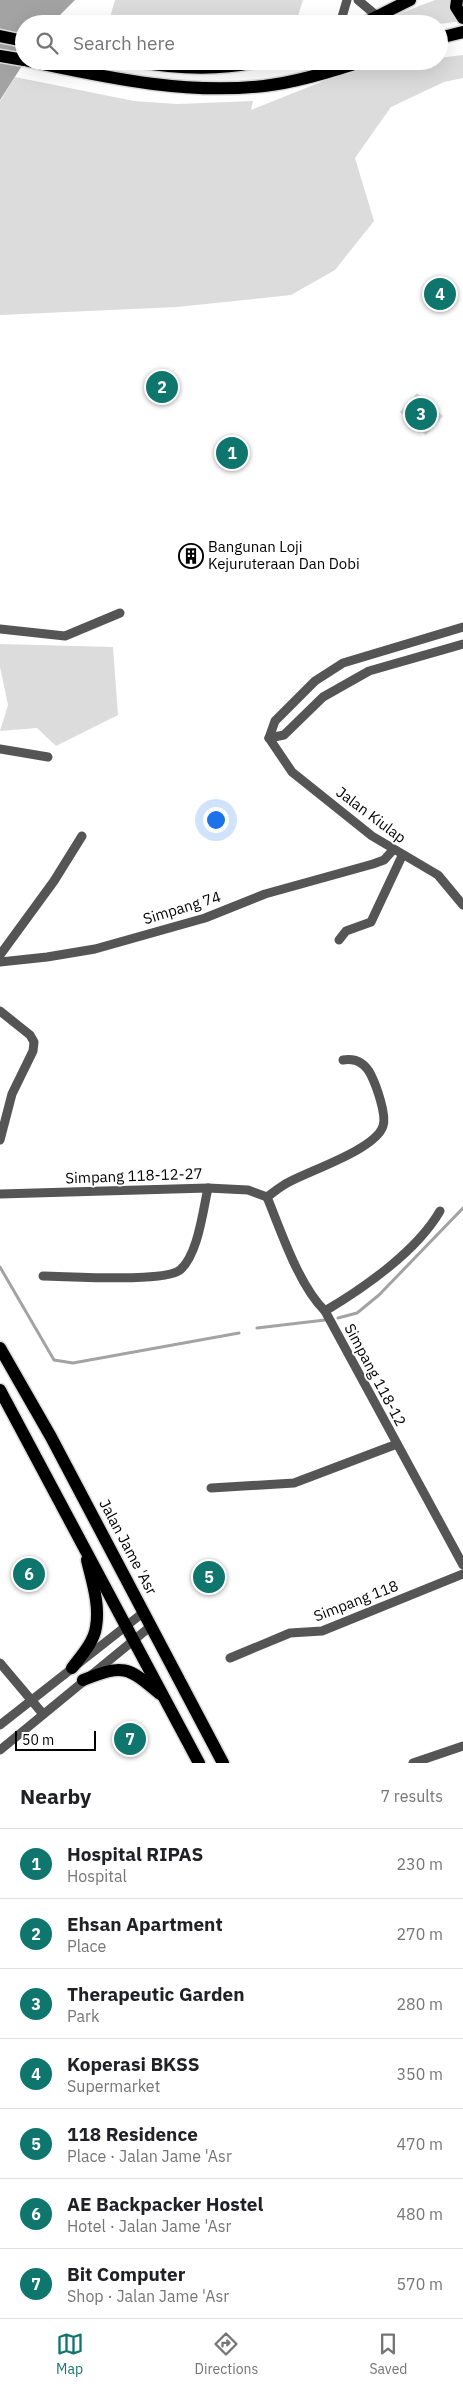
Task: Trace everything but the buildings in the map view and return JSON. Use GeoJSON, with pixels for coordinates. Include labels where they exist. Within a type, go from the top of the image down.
{"type":"FeatureCollection","features":[{"type":"Feature","properties":{"kind":"main road"},"geometry":{"type":"LineString","coordinates":[[379,15],[410,0]]}},
{"type":"Feature","properties":{"kind":"main road"},"geometry":{"type":"LineString","coordinates":[[457,0],[456,7],[463,18]]}},
{"type":"Feature","properties":{"kind":"main road"},"geometry":{"type":"LineString","coordinates":[[448,36],[463,32]]}},
{"type":"Feature","properties":{"kind":"main road"},"geometry":{"type":"LineString","coordinates":[[0,36],[15,39]]}},
{"type":"Feature","properties":{"kind":"main road"},"geometry":{"type":"LineString","coordinates":[[0,56],[15,58]]}},
{"type":"Feature","properties":{"kind":"main road"},"geometry":{"type":"LineString","coordinates":[[75,70],[151,83],[215,88],[263,86],[306,79],[335,70]]}},
{"type":"Feature","properties":{"kind":"main road","name":"Jalan Jame 'Asr"},"geometry":{"type":"LineString","coordinates":[[0,1348],[51,1437],[223,1763]]}},
{"type":"Feature","properties":{"kind":"main road"},"geometry":{"type":"LineString","coordinates":[[0,1390],[199,1763]]}},
{"type":"Feature","properties":{"kind":"main road"},"geometry":{"type":"LineString","coordinates":[[72,1668],[90,1642],[96,1628],[94,1593],[83,1543]]}},
{"type":"Feature","properties":{"kind":"main road"},"geometry":{"type":"LineString","coordinates":[[83,1680],[119,1668],[132,1672],[164,1697]]}},
{"type":"Feature","properties":{"kind":"street"},"geometry":{"type":"LineString","coordinates":[[343,15],[347,0]]}},
{"type":"Feature","properties":{"kind":"street"},"geometry":{"type":"LineString","coordinates":[[358,0],[376,15]]}},
{"type":"Feature","properties":{"kind":"street"},"geometry":{"type":"LineString","coordinates":[[0,629],[65,636],[120,613]]}},
{"type":"Feature","properties":{"kind":"street"},"geometry":{"type":"LineString","coordinates":[[463,628],[344,663],[315,681],[275,720],[269,738],[284,735],[323,697],[369,671],[463,644]]}},
{"type":"Feature","properties":{"kind":"street","name":"Jalan Kiulap"},"geometry":{"type":"LineString","coordinates":[[269,738],[292,772],[372,836],[402,856],[438,875],[463,905]]}},
{"type":"Feature","properties":{"kind":"street"},"geometry":{"type":"LineString","coordinates":[[0,749],[48,757]]}},
{"type":"Feature","properties":{"kind":"street"},"geometry":{"type":"LineString","coordinates":[[0,955],[54,881],[82,836]]}},
{"type":"Feature","properties":{"kind":"street","name":"Simpang 74"},"geometry":{"type":"LineString","coordinates":[[0,962],[47,958],[95,948],[205,918],[265,894],[373,864],[384,860],[393,850]]}},
{"type":"Feature","properties":{"kind":"street"},"geometry":{"type":"LineString","coordinates":[[339,940],[346,931],[371,922],[402,856]]}},
{"type":"Feature","properties":{"kind":"street"},"geometry":{"type":"LineString","coordinates":[[0,1011],[30,1035],[34,1042],[33,1051],[12,1094],[0,1140]]}},
{"type":"Feature","properties":{"kind":"street"},"geometry":{"type":"LineString","coordinates":[[267,1196],[287,1182],[366,1145],[378,1135],[384,1125],[384,1115],[368,1070],[360,1062],[352,1059],[343,1060]]}},
{"type":"Feature","properties":{"kind":"street"},"geometry":{"type":"LineString","coordinates":[[43,1276],[118,1278],[166,1275],[179,1271],[190,1256],[200,1227],[208,1188]]}},
{"type":"Feature","properties":{"kind":"street","name":"Simpang 118-12-27"},"geometry":{"type":"LineString","coordinates":[[0,1194],[208,1188],[248,1190],[267,1196]]}},
{"type":"Feature","properties":{"kind":"street","name":"Simpang 118-12"},"geometry":{"type":"LineString","coordinates":[[267,1196],[306,1285],[317,1304],[325,1312],[463,1565]]}},
{"type":"Feature","properties":{"kind":"street"},"geometry":{"type":"LineString","coordinates":[[325,1312],[355,1294],[393,1263],[433,1223],[440,1211]]}},
{"type":"Feature","properties":{"kind":"street"},"geometry":{"type":"LineString","coordinates":[[211,1488],[294,1483],[396,1444]]}},
{"type":"Feature","properties":{"kind":"street","name":"Simpang 118"},"geometry":{"type":"LineString","coordinates":[[230,1658],[290,1633],[322,1631],[463,1574]]}},
{"type":"Feature","properties":{"kind":"street"},"geometry":{"type":"LineString","coordinates":[[0,1724],[144,1612]]}},
{"type":"Feature","properties":{"kind":"street"},"geometry":{"type":"LineString","coordinates":[[0,1750],[151,1626]]}},
{"type":"Feature","properties":{"kind":"street"},"geometry":{"type":"LineString","coordinates":[[0,1663],[43,1714]]}},
{"type":"Feature","properties":{"kind":"street"},"geometry":{"type":"LineString","coordinates":[[413,1763],[463,1746]]}},
{"type":"Feature","properties":{"kind":"shaded area"},"geometry":{"type":"Polygon","coordinates":[[[0,0],[75,0],[60,15],[15,15],[15,70],[19,70],[0,100],[0,0]]]}},
{"type":"Feature","properties":{"kind":"shaded area"},"geometry":{"type":"Polygon","coordinates":[[[115,0],[303,0],[298,15],[111,15],[115,0]]]}},
{"type":"Feature","properties":{"kind":"shaded area"},"geometry":{"type":"Polygon","coordinates":[[[435,0],[463,0],[463,21],[448,23],[448,15],[396,15],[435,0]]]}},
{"type":"Feature","properties":{"kind":"shaded area"},"geometry":{"type":"Polygon","coordinates":[[[463,55],[463,78],[444,82],[391,107],[355,158],[374,221],[335,270],[291,295],[177,307],[0,315],[0,101],[15,77],[134,101],[177,104],[253,101],[251,110],[351,70],[448,70],[448,57],[463,55]]]}},
{"type":"Feature","properties":{"kind":"shaded area"},"geometry":{"type":"Polygon","coordinates":[[[417,393],[443,416],[426,435],[400,412],[417,393]]]}},
{"type":"Feature","properties":{"kind":"shaded area"},"geometry":{"type":"Polygon","coordinates":[[[0,644],[113,647],[118,715],[56,746],[37,728],[0,731],[8,705],[0,667],[0,644]]]}},
{"type":"Feature","properties":{"kind":"waterway"},"geometry":{"type":"LineString","coordinates":[[338,1318],[357,1313],[379,1295],[463,1208]]}},
{"type":"Feature","properties":{"kind":"waterway"},"geometry":{"type":"LineString","coordinates":[[0,1267],[54,1360],[73,1363],[239,1333]]}},
{"type":"Feature","properties":{"kind":"waterway"},"geometry":{"type":"LineString","coordinates":[[257,1328],[325,1320]]}},
{"type":"Feature","properties":{"kind":"place","name":"Koperasi BKSS"},"geometry":{"type":"Point","coordinates":[440,294]}},
{"type":"Feature","properties":{"kind":"place","name":"Ehsan Apartment"},"geometry":{"type":"Point","coordinates":[162,387]}},
{"type":"Feature","properties":{"kind":"place","name":"Therapeutic Garden"},"geometry":{"type":"Point","coordinates":[421,414]}},
{"type":"Feature","properties":{"kind":"place","name":"Hospital RIPAS"},"geometry":{"type":"Point","coordinates":[232,453]}},
{"type":"Feature","properties":{"kind":"place","name":"Bangunan Loji Kejuruteraan Dan Dobi"},"geometry":{"type":"Point","coordinates":[191,556]}},
{"type":"Feature","properties":{"kind":"place","name":"AE Backpacker Hostel"},"geometry":{"type":"Point","coordinates":[29,1574]}},
{"type":"Feature","properties":{"kind":"place","name":"118 Residence"},"geometry":{"type":"Point","coordinates":[209,1577]}},
{"type":"Feature","properties":{"kind":"place","name":"Bit Computer"},"geometry":{"type":"Point","coordinates":[130,1739]}}]}
